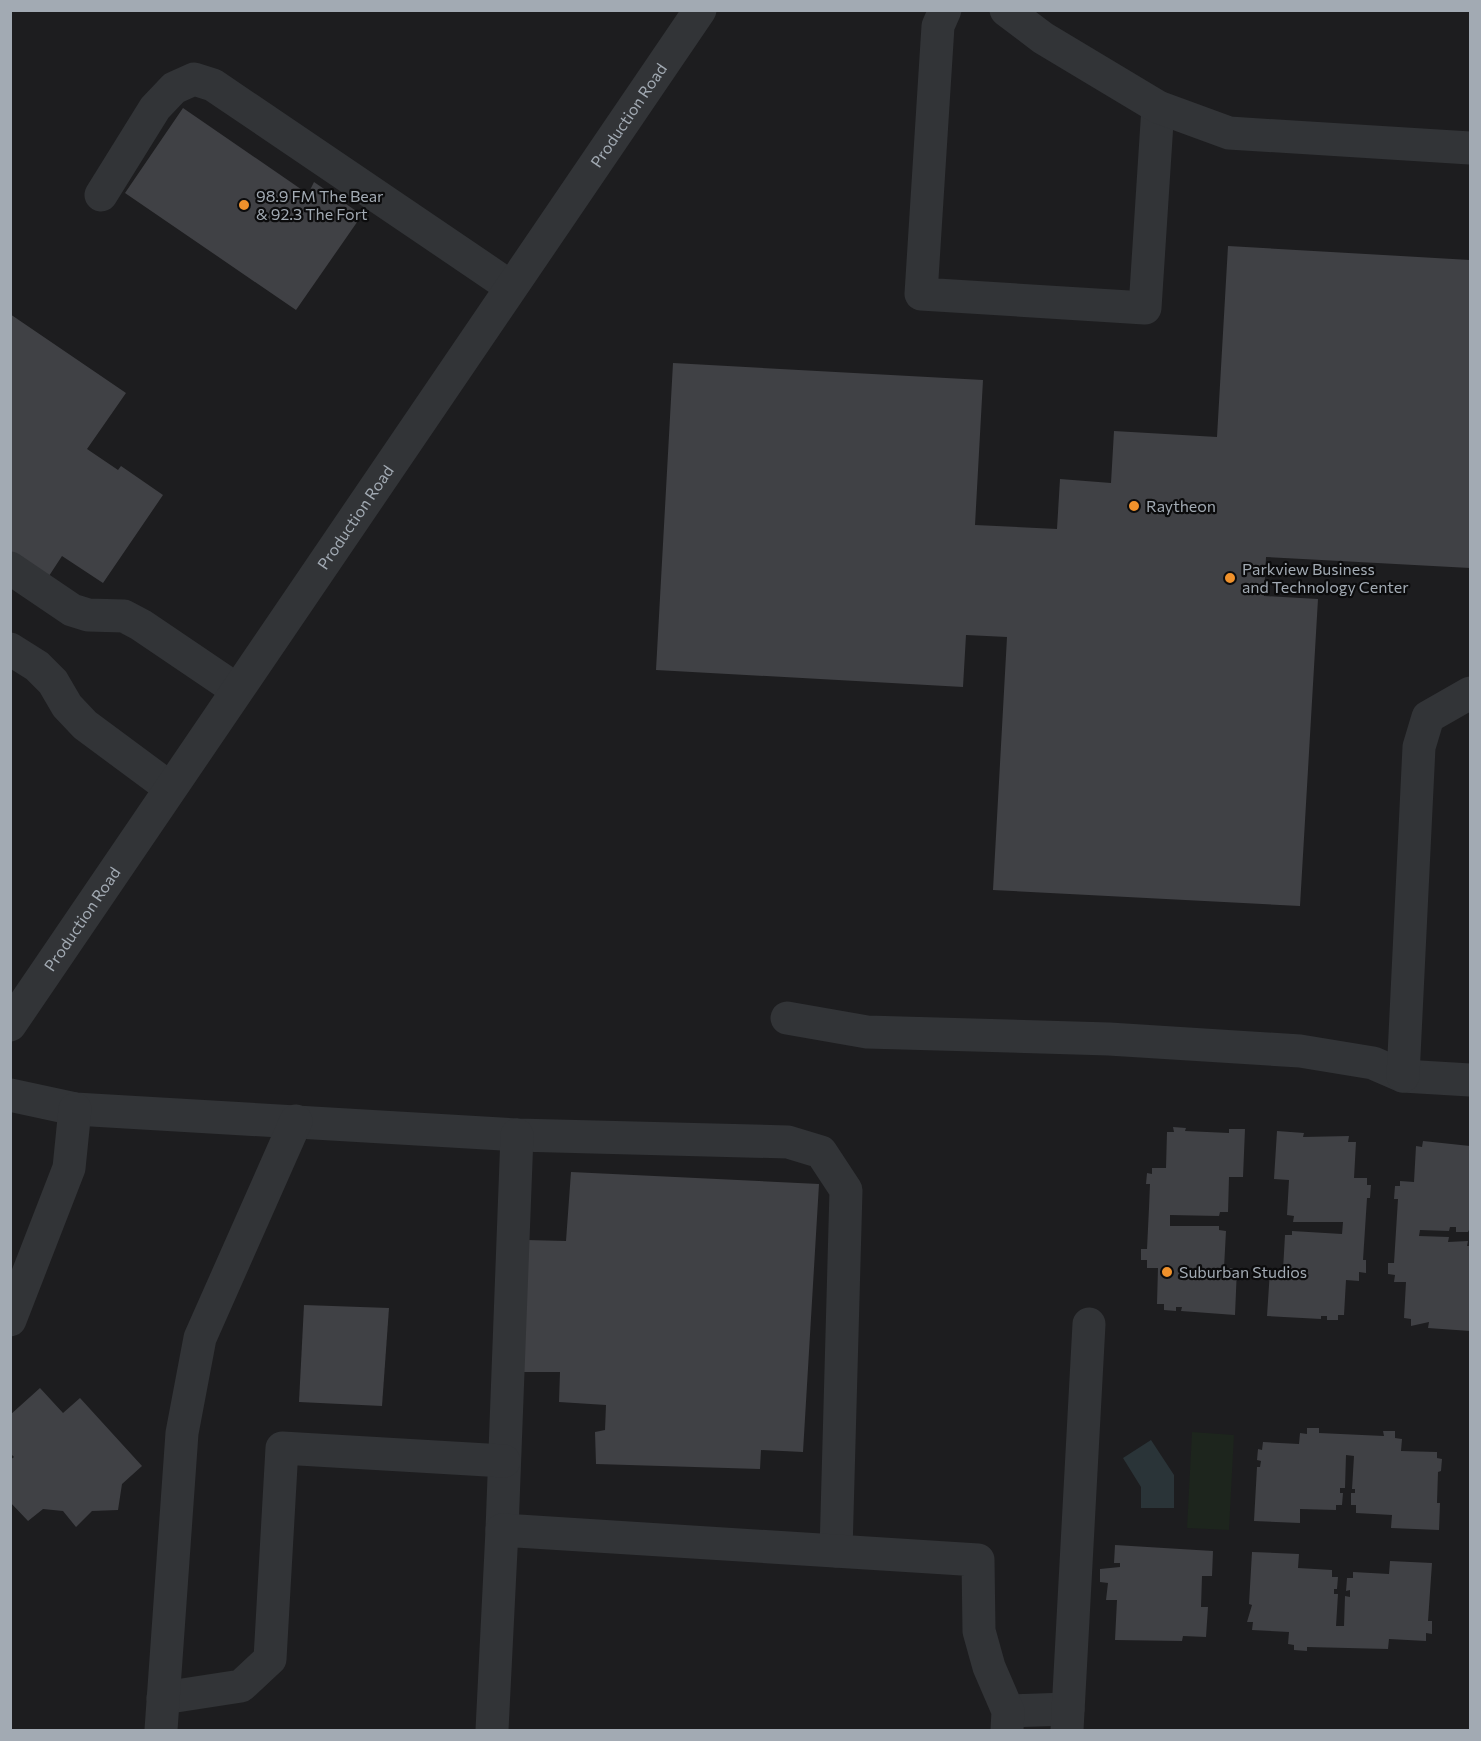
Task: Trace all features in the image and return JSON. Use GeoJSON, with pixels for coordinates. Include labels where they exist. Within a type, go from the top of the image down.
{"type":"FeatureCollection","features":[{"type":"Feature","properties":{"kind":"street","name":"Production Road"},"geometry":{"type":"LineString","coordinates":[[10,1025],[700,10]]}},
{"type":"Feature","properties":{"kind":"street"},"geometry":{"type":"LineString","coordinates":[[945,10],[938,26],[921,294],[1145,308],[1158,107]]}},
{"type":"Feature","properties":{"kind":"street"},"geometry":{"type":"LineString","coordinates":[[1006,10],[1043,38],[1158,107],[1229,133],[1470,148]]}},
{"type":"Feature","properties":{"kind":"street"},"geometry":{"type":"LineString","coordinates":[[101,195],[155,108],[174,88],[194,79],[213,85],[511,287]]}},
{"type":"Feature","properties":{"kind":"street"},"geometry":{"type":"LineString","coordinates":[[10,568],[72,610],[88,615],[124,616],[141,625],[237,690]]}},
{"type":"Feature","properties":{"kind":"street"},"geometry":{"type":"LineString","coordinates":[[10,649],[37,666],[53,682],[67,706],[85,725],[170,788]]}},
{"type":"Feature","properties":{"kind":"street"},"geometry":{"type":"LineString","coordinates":[[1403,1076],[1419,747],[1428,717],[1470,693]]}},
{"type":"Feature","properties":{"kind":"street"},"geometry":{"type":"LineString","coordinates":[[788,1018],[867,1032],[1109,1039],[1300,1051],[1373,1063],[1403,1076],[1470,1080]]}},
{"type":"Feature","properties":{"kind":"street"},"geometry":{"type":"LineString","coordinates":[[10,1095],[75,1109],[517,1135],[788,1142],[821,1152],[846,1190],[836,1551]]}},
{"type":"Feature","properties":{"kind":"street"},"geometry":{"type":"LineString","coordinates":[[10,1320],[69,1168],[75,1109]]}},
{"type":"Feature","properties":{"kind":"street"},"geometry":{"type":"LineString","coordinates":[[161,1731],[182,1433],[200,1338],[296,1121]]}},
{"type":"Feature","properties":{"kind":"street"},"geometry":{"type":"LineString","coordinates":[[492,1731],[517,1135]]}},
{"type":"Feature","properties":{"kind":"street"},"geometry":{"type":"LineString","coordinates":[[502,1530],[978,1560],[979,1631],[1007,1721],[1068,1720],[1089,1324]]}},
{"type":"Feature","properties":{"kind":"street"},"geometry":{"type":"LineString","coordinates":[[163,1698],[241,1686],[270,1659],[282,1448],[504,1461]]}},
{"type":"Feature","properties":{"kind":"shaded area"},"geometry":{"type":"Polygon","coordinates":[[[11,11],[1470,11],[1470,1730],[11,1730],[11,11]]]}},
{"type":"Feature","properties":{"kind":"shaded area"},"geometry":{"type":"Polygon","coordinates":[[[1192,1432],[1234,1435],[1229,1530],[1187,1528],[1192,1432]]]}},
{"type":"Feature","properties":{"kind":"shaded area"},"geometry":{"type":"Polygon","coordinates":[[[1151,1440],[1174,1475],[1174,1508],[1141,1508],[1141,1487],[1123,1458],[1151,1440]]]}},
{"type":"Feature","properties":{"kind":"building","name":"98.9 FM The Bear & 92.3 The Fort"},"geometry":{"type":"Polygon","coordinates":[[[183,108],[308,194],[314,182],[362,215],[296,310],[125,193],[183,108]]]}},
{"type":"Feature","properties":{"kind":"building"},"geometry":{"type":"Polygon","coordinates":[[[1228,246],[1470,260],[1470,568],[1266,557],[1264,596],[1318,599],[1300,906],[993,890],[1007,637],[966,635],[963,687],[656,670],[673,363],[983,380],[975,525],[1057,529],[1060,479],[1111,483],[1114,431],[1217,437],[1228,246]]]}},
{"type":"Feature","properties":{"kind":"building"},"geometry":{"type":"Polygon","coordinates":[[[10,314],[126,393],[87,449],[118,470],[121,466],[163,495],[103,583],[62,556],[47,579],[10,555],[10,314]]]}},
{"type":"Feature","properties":{"kind":"building"},"geometry":{"type":"Polygon","coordinates":[[[1173,1127],[1186,1128],[1185,1131],[1229,1133],[1229,1129],[1245,1129],[1243,1177],[1229,1177],[1228,1212],[1220,1212],[1219,1216],[1170,1215],[1170,1226],[1219,1226],[1219,1230],[1226,1231],[1224,1268],[1237,1268],[1235,1315],[1181,1311],[1182,1307],[1176,1307],[1176,1311],[1164,1310],[1164,1304],[1157,1304],[1158,1268],[1147,1268],[1147,1260],[1141,1260],[1141,1249],[1147,1249],[1150,1184],[1146,1184],[1147,1173],[1152,1174],[1152,1168],[1166,1168],[1167,1132],[1174,1132],[1173,1127]]]}},
{"type":"Feature","properties":{"kind":"building"},"geometry":{"type":"Polygon","coordinates":[[[1277,1131],[1304,1133],[1303,1137],[1349,1136],[1348,1142],[1356,1142],[1354,1178],[1367,1178],[1367,1185],[1371,1185],[1370,1198],[1367,1198],[1363,1260],[1366,1260],[1366,1273],[1359,1272],[1359,1281],[1346,1280],[1344,1315],[1338,1315],[1338,1320],[1327,1320],[1327,1316],[1321,1316],[1321,1319],[1267,1316],[1270,1270],[1283,1270],[1285,1235],[1292,1235],[1292,1231],[1342,1234],[1343,1222],[1293,1222],[1294,1216],[1287,1215],[1289,1180],[1274,1179],[1277,1131]]]}},
{"type":"Feature","properties":{"kind":"building"},"geometry":{"type":"Polygon","coordinates":[[[1423,1141],[1470,1146],[1470,1228],[1468,1232],[1456,1232],[1456,1227],[1450,1227],[1449,1231],[1420,1230],[1419,1236],[1449,1237],[1448,1242],[1468,1241],[1467,1246],[1470,1246],[1470,1331],[1428,1328],[1429,1322],[1411,1326],[1411,1319],[1404,1318],[1406,1282],[1394,1282],[1395,1275],[1388,1274],[1388,1263],[1394,1263],[1398,1199],[1394,1199],[1395,1186],[1400,1186],[1400,1181],[1414,1182],[1416,1146],[1422,1147],[1423,1141]]]}},
{"type":"Feature","properties":{"kind":"building"},"geometry":{"type":"Polygon","coordinates":[[[571,1172],[819,1184],[803,1452],[761,1450],[760,1469],[596,1464],[595,1432],[605,1430],[606,1405],[559,1402],[560,1372],[520,1372],[526,1240],[566,1241],[571,1172]]]}},
{"type":"Feature","properties":{"kind":"building"},"geometry":{"type":"Polygon","coordinates":[[[304,1305],[389,1308],[382,1406],[299,1402],[304,1305]]]}},
{"type":"Feature","properties":{"kind":"building"},"geometry":{"type":"Polygon","coordinates":[[[40,1388],[63,1413],[80,1398],[142,1466],[122,1484],[118,1510],[92,1511],[76,1527],[63,1511],[43,1509],[28,1521],[10,1502],[10,1460],[14,1457],[10,1453],[10,1415],[40,1388]]]}},
{"type":"Feature","properties":{"kind":"building"},"geometry":{"type":"Polygon","coordinates":[[[1307,1428],[1319,1428],[1319,1433],[1384,1436],[1383,1431],[1395,1431],[1395,1438],[1402,1439],[1401,1451],[1437,1452],[1437,1458],[1442,1459],[1441,1471],[1438,1472],[1439,1530],[1391,1528],[1392,1515],[1356,1513],[1356,1505],[1351,1505],[1351,1493],[1355,1493],[1355,1489],[1352,1489],[1354,1456],[1346,1455],[1345,1488],[1340,1488],[1340,1493],[1343,1493],[1342,1505],[1336,1505],[1336,1510],[1300,1509],[1300,1523],[1254,1521],[1257,1467],[1260,1467],[1261,1461],[1257,1460],[1258,1449],[1262,1450],[1263,1442],[1299,1444],[1300,1433],[1307,1434],[1307,1428]]]}},
{"type":"Feature","properties":{"kind":"building"},"geometry":{"type":"Polygon","coordinates":[[[1115,1545],[1213,1551],[1212,1576],[1202,1576],[1201,1607],[1208,1607],[1206,1637],[1183,1636],[1182,1641],[1115,1640],[1117,1600],[1106,1600],[1108,1583],[1100,1582],[1100,1569],[1120,1567],[1120,1563],[1114,1563],[1115,1545]]]}},
{"type":"Feature","properties":{"kind":"building"},"geometry":{"type":"Polygon","coordinates":[[[1252,1552],[1299,1554],[1298,1568],[1332,1570],[1332,1577],[1338,1577],[1337,1589],[1334,1589],[1334,1594],[1338,1594],[1336,1626],[1344,1626],[1345,1596],[1350,1597],[1350,1590],[1346,1591],[1347,1578],[1353,1578],[1353,1572],[1389,1574],[1390,1561],[1432,1563],[1428,1621],[1432,1621],[1432,1634],[1426,1633],[1426,1641],[1389,1639],[1388,1649],[1307,1647],[1307,1651],[1294,1650],[1294,1645],[1288,1644],[1289,1632],[1252,1630],[1253,1622],[1247,1622],[1252,1605],[1249,1604],[1252,1552]]]}},
{"type":"Feature","properties":{"kind":"place","name":"98.9 FM The Bear & 92.3 The Fort"},"geometry":{"type":"Point","coordinates":[244,205]}},
{"type":"Feature","properties":{"kind":"place","name":"Raytheon"},"geometry":{"type":"Point","coordinates":[1134,506]}},
{"type":"Feature","properties":{"kind":"place","name":"Parkview Business and Technology Center"},"geometry":{"type":"Point","coordinates":[1230,578]}},
{"type":"Feature","properties":{"kind":"place","name":"Suburban Studios"},"geometry":{"type":"Point","coordinates":[1167,1272]}}]}
